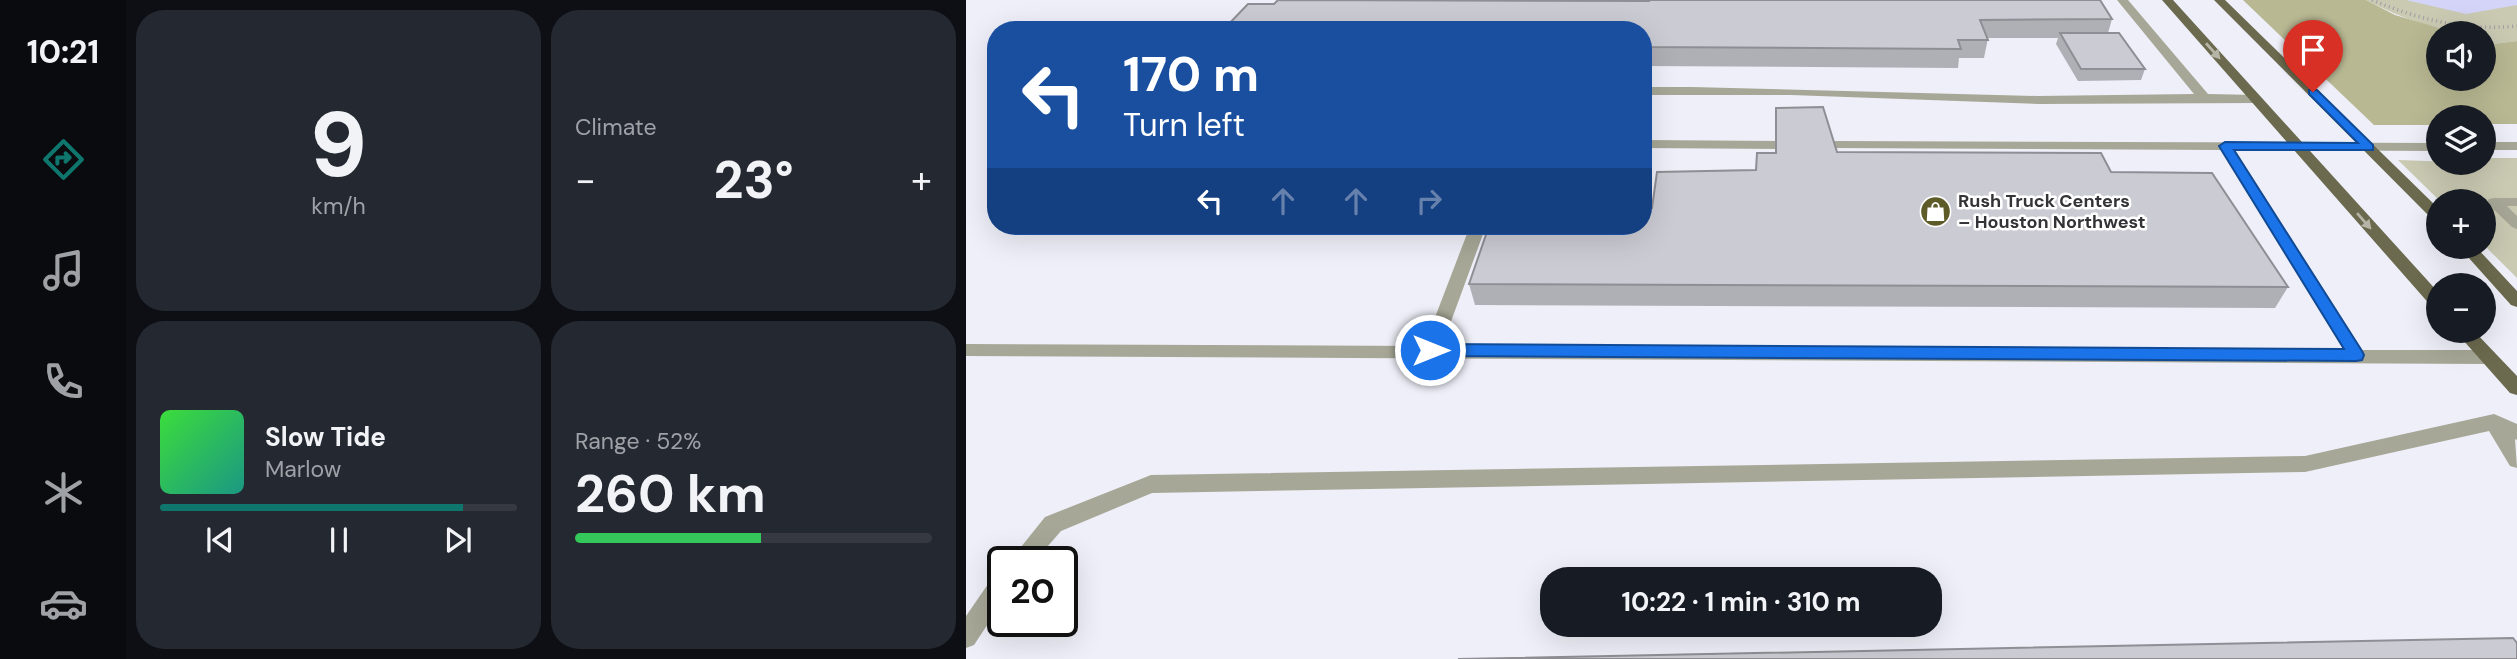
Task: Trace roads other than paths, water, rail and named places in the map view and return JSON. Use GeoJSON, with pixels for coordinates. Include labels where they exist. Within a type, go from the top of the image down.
{"type":"FeatureCollection","features":[{"type":"Feature","properties":{"kind":"main road"},"geometry":{"type":"LineString","coordinates":[[2167,0],[2426,289]]}},
{"type":"Feature","properties":{"kind":"main road"},"geometry":{"type":"LineString","coordinates":[[2219,0],[2426,205]]}},
{"type":"Feature","properties":{"kind":"main road"},"geometry":{"type":"LineString","coordinates":[[2478,259],[2517,300]]}},
{"type":"Feature","properties":{"kind":"main road"},"geometry":{"type":"LineString","coordinates":[[2475,343],[2517,388]]}},
{"type":"Feature","properties":{"kind":"street"},"geometry":{"type":"LineString","coordinates":[[2122,0],[2203,96]]}},
{"type":"Feature","properties":{"kind":"street"},"geometry":{"type":"LineString","coordinates":[[1652,91],[1780,90],[2041,100],[2203,96],[2257,99]]}},
{"type":"Feature","properties":{"kind":"street"},"geometry":{"type":"LineString","coordinates":[[1652,144],[1783,145]]}},
{"type":"Feature","properties":{"kind":"street"},"geometry":{"type":"LineString","coordinates":[[1836,145],[2426,147]]}},
{"type":"Feature","properties":{"kind":"street"},"geometry":{"type":"LineString","coordinates":[[2225,146],[2356,355]]}},
{"type":"Feature","properties":{"kind":"street"},"geometry":{"type":"LineString","coordinates":[[2496,146],[2517,146]]}},
{"type":"Feature","properties":{"kind":"street"},"geometry":{"type":"LineString","coordinates":[[2517,202],[2494,202],[2517,224]]}},
{"type":"Feature","properties":{"kind":"street"},"geometry":{"type":"LineString","coordinates":[[1430,350],[1475,235]]}},
{"type":"Feature","properties":{"kind":"street"},"geometry":{"type":"LineString","coordinates":[[966,350],[1430,350],[2488,357]]}},
{"type":"Feature","properties":{"kind":"street"},"geometry":{"type":"LineString","coordinates":[[2494,422],[2517,460]]}},
{"type":"Feature","properties":{"kind":"street"},"geometry":{"type":"LineString","coordinates":[[1034,546],[1053,524],[1151,484],[2305,464],[2494,422],[2517,432]]}},
{"type":"Feature","properties":{"kind":"street"},"geometry":{"type":"LineString","coordinates":[[966,637],[987,605]]}},
{"type":"Feature","properties":{"kind":"water"},"geometry":{"type":"Polygon","coordinates":[[[2406,0],[2517,0],[2517,5],[2466,14],[2406,0]]]}},
{"type":"Feature","properties":{"kind":"place","name":"Rush Truck Centers – Houston Northwest"},"geometry":{"type":"Point","coordinates":[1935,211]}}]}
